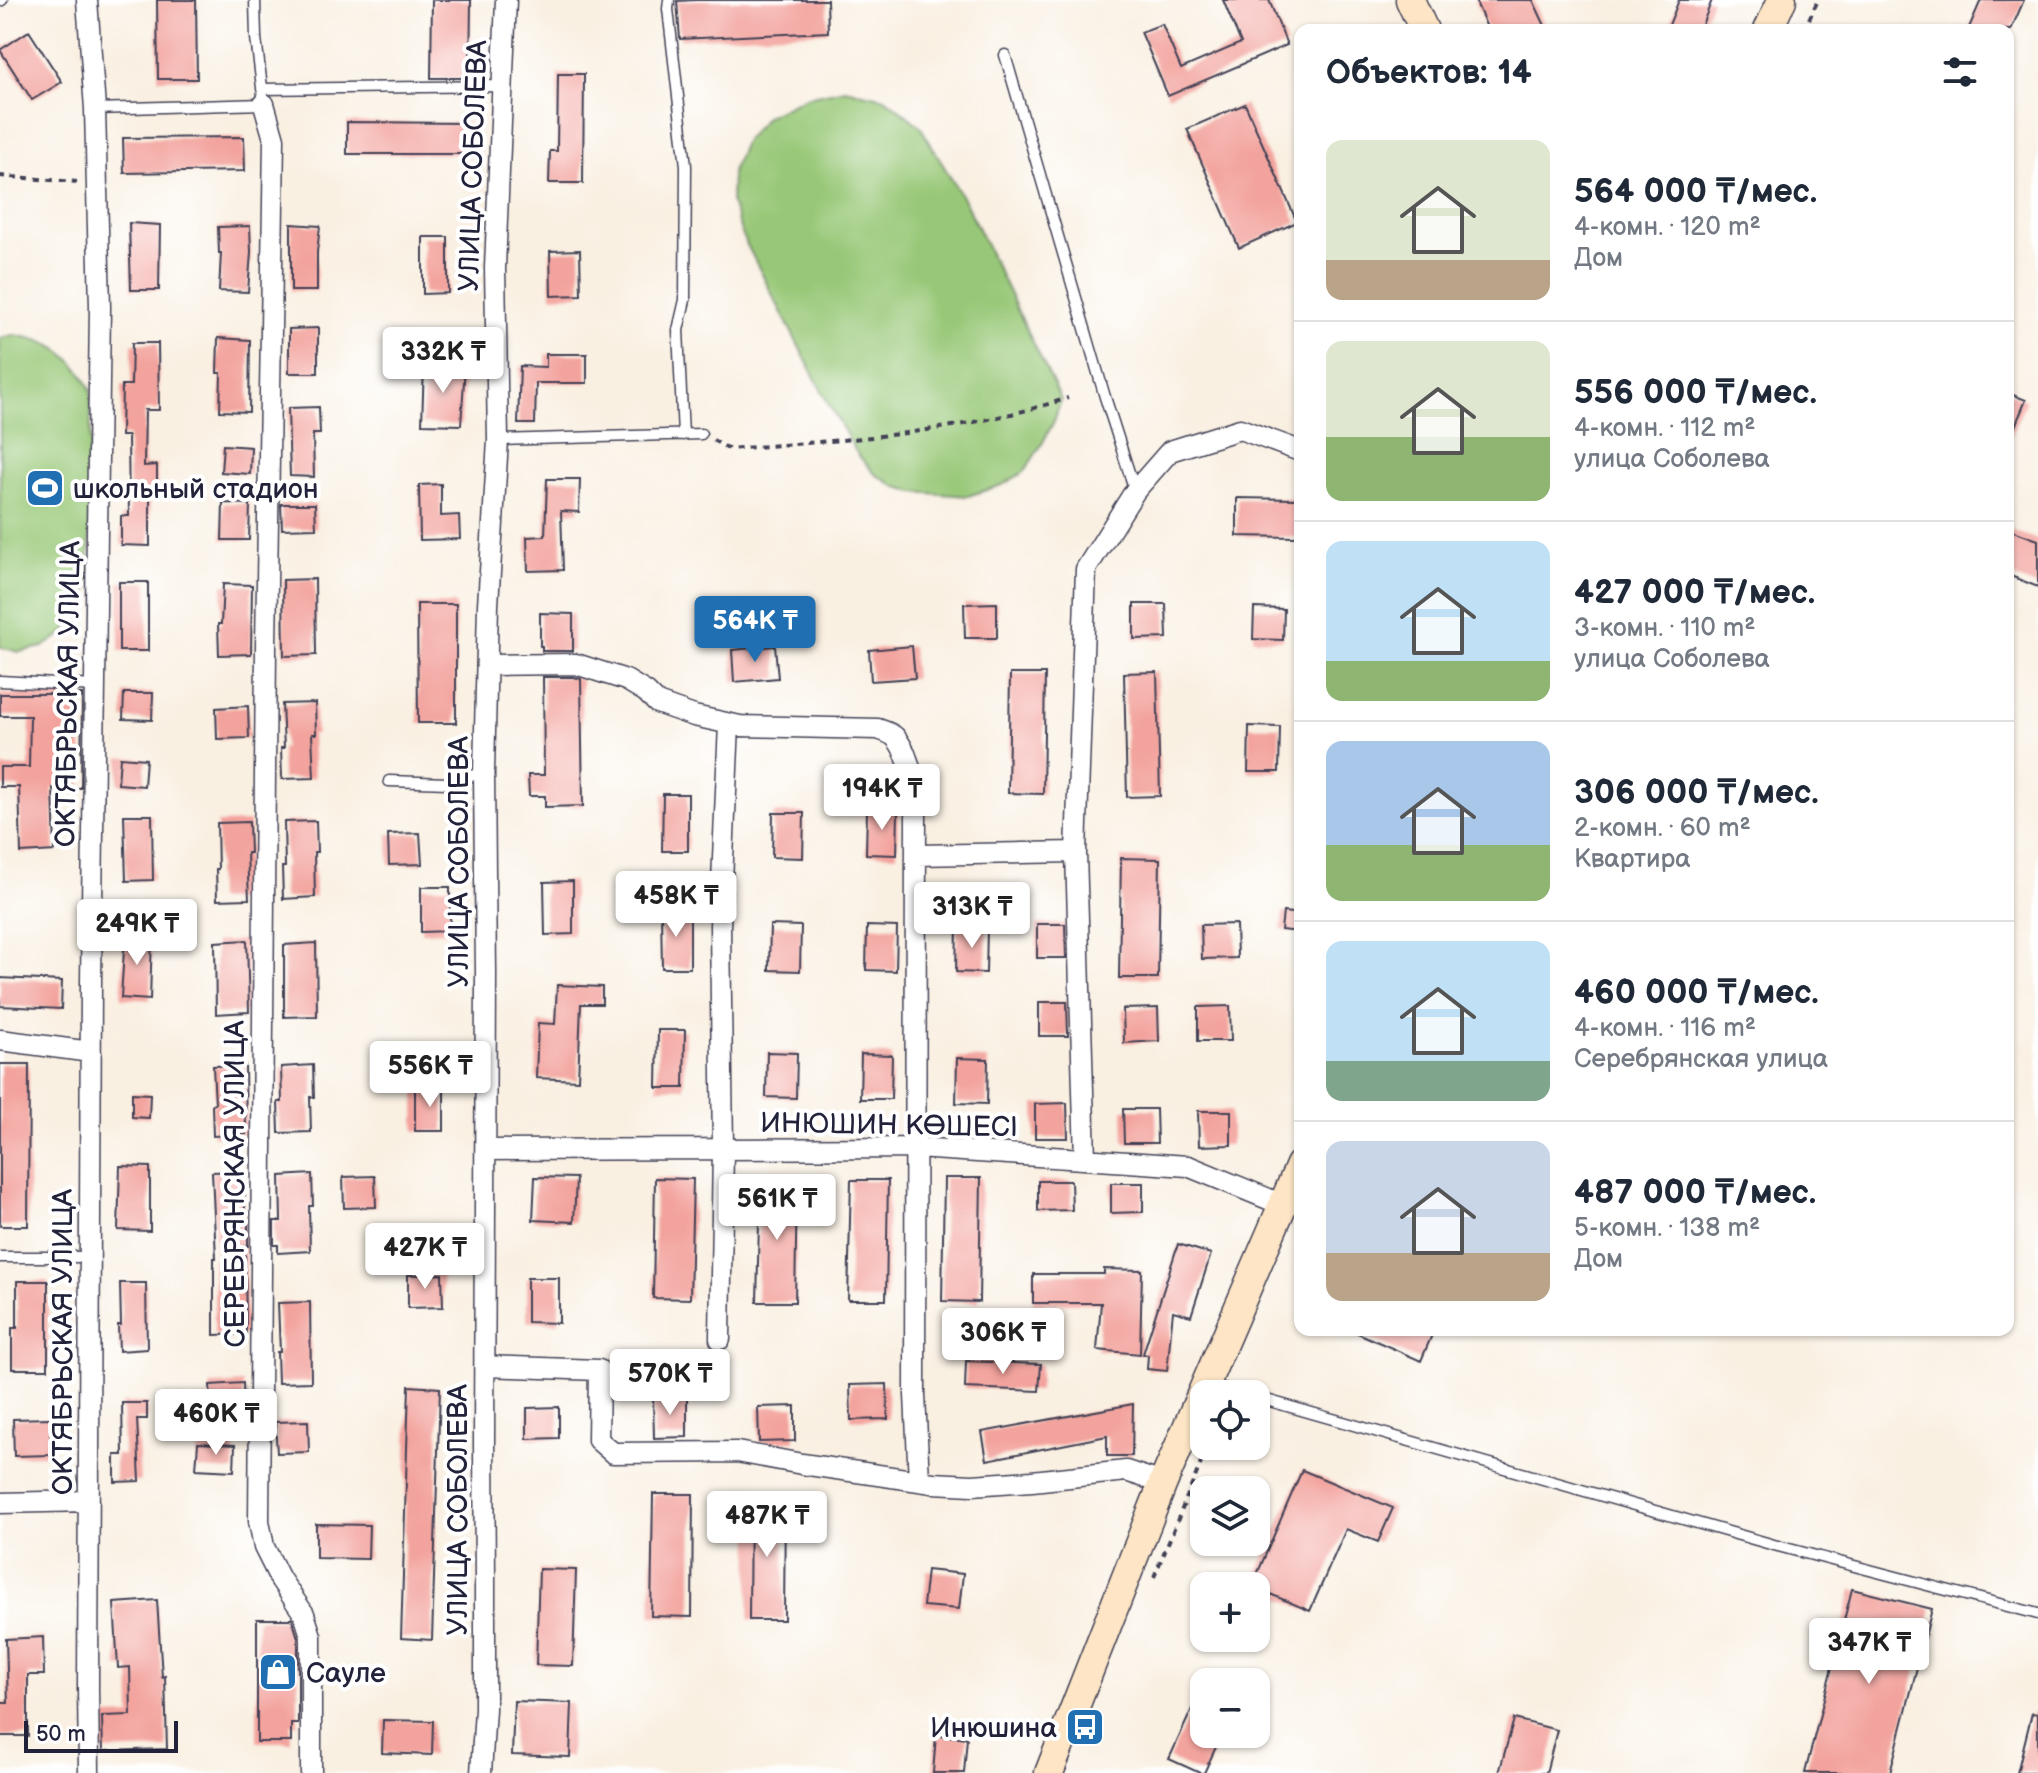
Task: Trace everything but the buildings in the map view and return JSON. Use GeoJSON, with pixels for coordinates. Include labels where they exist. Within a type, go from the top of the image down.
{"type":"FeatureCollection","features":[{"type":"Feature","properties":{"kind":"main road"},"geometry":{"type":"LineString","coordinates":[[1410,0],[1421,24]]}},
{"type":"Feature","properties":{"kind":"main road"},"geometry":{"type":"LineString","coordinates":[[1771,24],[1782,0]]}},
{"type":"Feature","properties":{"kind":"main road"},"geometry":{"type":"LineString","coordinates":[[1207,1380],[1294,1179]]}},
{"type":"Feature","properties":{"kind":"main road"},"geometry":{"type":"LineString","coordinates":[[1049,1773],[1190,1420]]}},
{"type":"Feature","properties":{"kind":"street","name":"ОКТЯБРЬСКАЯ УЛИЦА"},"geometry":{"type":"LineString","coordinates":[[87,0],[95,109],[100,307],[91,1052],[89,1773]]}},
{"type":"Feature","properties":{"kind":"street","name":"УЛИЦА СОБОЛЕВА"},"geometry":{"type":"LineString","coordinates":[[481,1773],[485,1695],[484,772],[488,605],[498,440],[495,268],[506,0]]}},
{"type":"Feature","properties":{"kind":"street","name":"СЕРЕБРЯНСКАЯ УЛИЦА"},"geometry":{"type":"LineString","coordinates":[[263,96],[274,139],[265,678],[259,1521],[264,1547],[280,1579],[304,1614],[311,1636],[311,1773]]}},
{"type":"Feature","properties":{"kind":"street"},"geometry":{"type":"LineString","coordinates":[[1085,1159],[1076,852],[1086,569],[1135,491],[1170,451],[1240,429],[1294,449]]}},
{"type":"Feature","properties":{"kind":"street"},"geometry":{"type":"LineString","coordinates":[[487,665],[576,664],[626,680],[657,703],[694,716],[740,726],[878,729],[894,735],[905,755],[916,798],[915,1395],[919,1481]]}},
{"type":"Feature","properties":{"kind":"street"},"geometry":{"type":"LineString","coordinates":[[720,1339],[723,1148],[720,926],[729,724]]}},
{"type":"Feature","properties":{"kind":"street"},"geometry":{"type":"LineString","coordinates":[[916,855],[1076,852]]}},
{"type":"Feature","properties":{"kind":"street"},"geometry":{"type":"LineString","coordinates":[[0,1040],[91,1052]]}},
{"type":"Feature","properties":{"kind":"street","name":"ИНЮШИН КӨШЕСІ"},"geometry":{"type":"LineString","coordinates":[[486,1150],[916,1148],[1188,1166],[1283,1205]]}},
{"type":"Feature","properties":{"kind":"street"},"geometry":{"type":"LineString","coordinates":[[485,1366],[599,1370],[598,1440],[613,1453],[737,1452],[919,1481],[972,1485],[1126,1471],[1163,1483]]}},
{"type":"Feature","properties":{"kind":"street"},"geometry":{"type":"LineString","coordinates":[[0,1503],[89,1501]]}},
{"type":"Feature","properties":{"kind":"lane"},"geometry":{"type":"LineString","coordinates":[[255,0],[263,96]]}},
{"type":"Feature","properties":{"kind":"lane"},"geometry":{"type":"LineString","coordinates":[[669,0],[686,166],[685,300],[678,330],[683,435]]}},
{"type":"Feature","properties":{"kind":"lane"},"geometry":{"type":"LineString","coordinates":[[1005,55],[1135,491]]}},
{"type":"Feature","properties":{"kind":"lane"},"geometry":{"type":"LineString","coordinates":[[95,109],[263,96],[503,86]]}},
{"type":"Feature","properties":{"kind":"lane"},"geometry":{"type":"LineString","coordinates":[[498,440],[701,434]]}},
{"type":"Feature","properties":{"kind":"lane"},"geometry":{"type":"LineString","coordinates":[[0,681],[95,686]]}},
{"type":"Feature","properties":{"kind":"lane"},"geometry":{"type":"LineString","coordinates":[[389,781],[448,783],[484,772]]}},
{"type":"Feature","properties":{"kind":"lane"},"geometry":{"type":"LineString","coordinates":[[0,1257],[90,1257]]}},
{"type":"Feature","properties":{"kind":"lane"},"geometry":{"type":"LineString","coordinates":[[1270,1401],[1774,1545],[2038,1614]]}},
{"type":"Feature","properties":{"kind":"path"},"geometry":{"type":"LineString","coordinates":[[1807,24],[1818,0]]}},
{"type":"Feature","properties":{"kind":"path"},"geometry":{"type":"LineString","coordinates":[[0,176],[98,183]]}},
{"type":"Feature","properties":{"kind":"path"},"geometry":{"type":"LineString","coordinates":[[701,434],[729,449],[871,438],[954,427],[1035,409],[1068,398]]}},
{"type":"Feature","properties":{"kind":"green space"},"geometry":{"type":"Polygon","coordinates":[[[845,89],[885,98],[920,126],[965,202],[1061,400],[1054,421],[1024,472],[1002,485],[968,496],[914,492],[895,486],[875,474],[858,455],[828,403],[744,239],[731,203],[732,171],[745,140],[767,116],[806,97],[845,89]]]}},
{"type":"Feature","properties":{"kind":"green space","name":"школьный стадион"},"geometry":{"type":"Polygon","coordinates":[[[14,335],[40,341],[60,351],[77,367],[91,390],[89,585],[80,611],[64,633],[43,647],[19,652],[0,647],[0,338],[14,335]]]}},
{"type":"Feature","properties":{"kind":"place","name":"школьный стадион"},"geometry":{"type":"Point","coordinates":[45,488]}},
{"type":"Feature","properties":{"kind":"place","name":"Сауле"},"geometry":{"type":"Point","coordinates":[278,1672]}},
{"type":"Feature","properties":{"kind":"place","name":"Инюшина"},"geometry":{"type":"Point","coordinates":[1085,1727]}}]}
